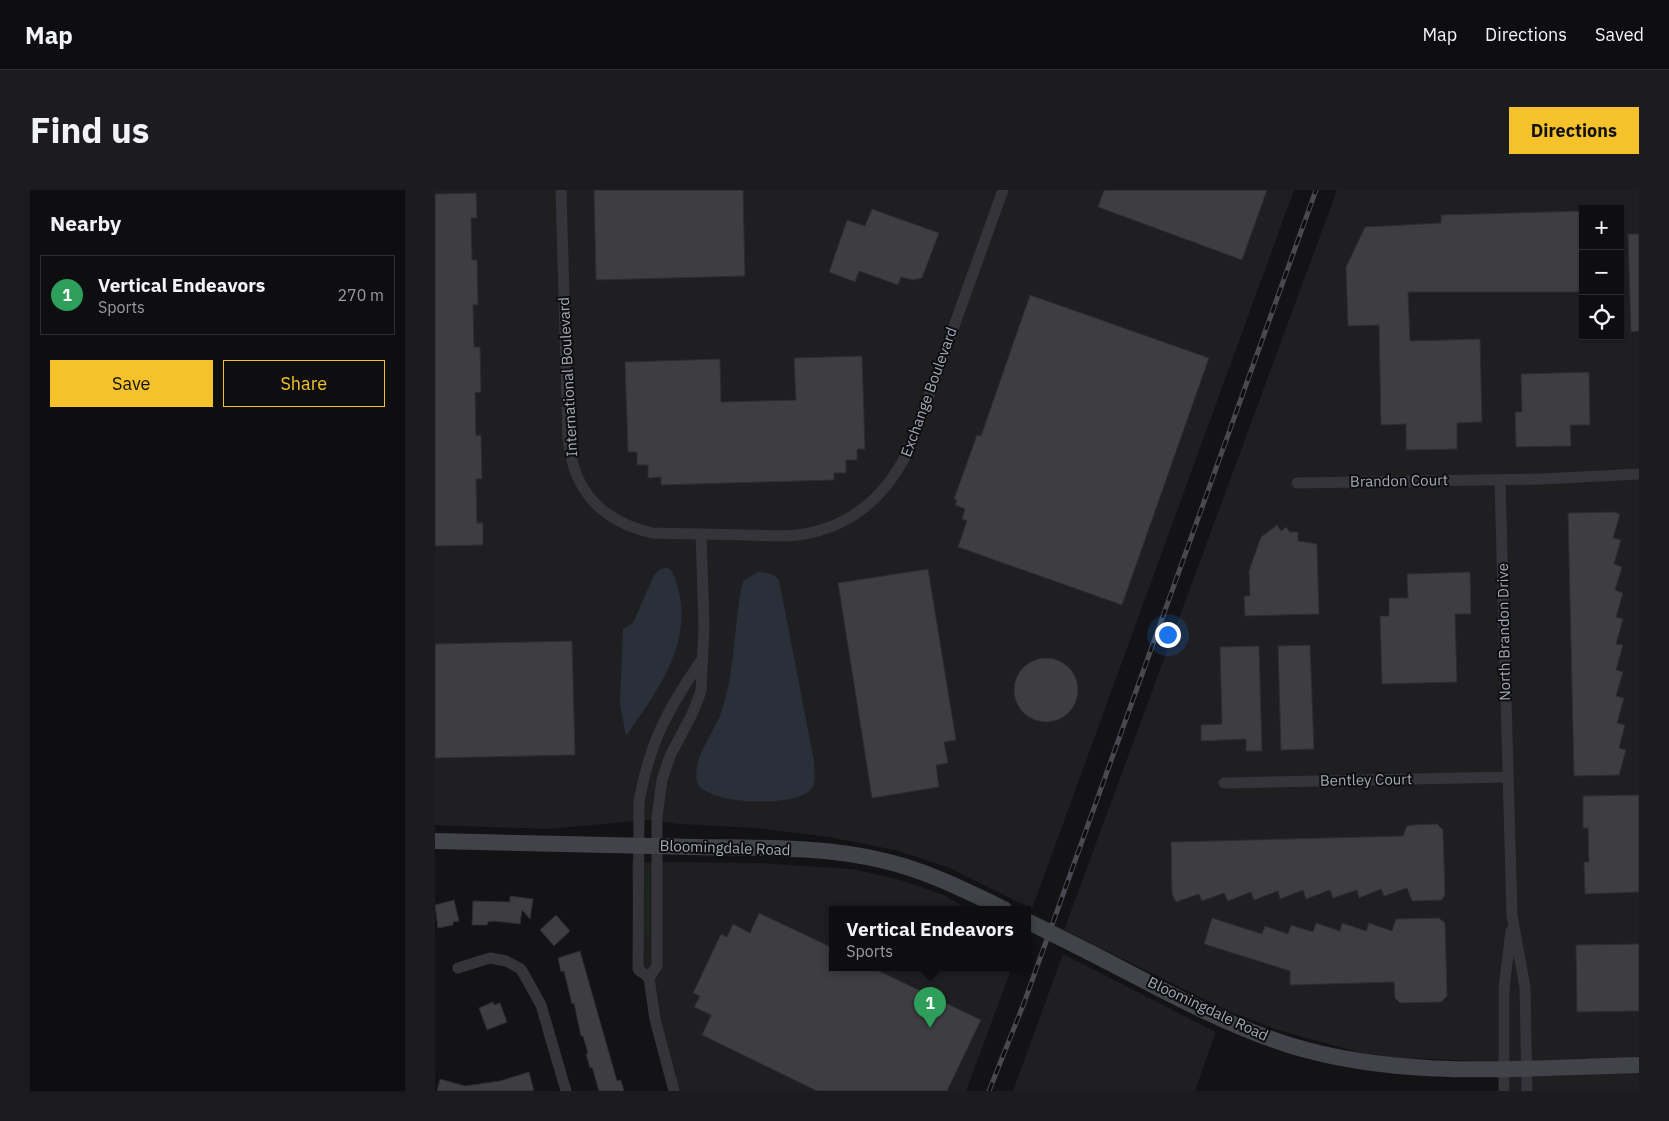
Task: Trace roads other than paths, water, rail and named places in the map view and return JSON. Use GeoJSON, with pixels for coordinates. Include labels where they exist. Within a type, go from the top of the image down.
{"type":"FeatureCollection","features":[{"type":"Feature","properties":{"kind":"main road","name":"Bloomingdale Road"},"geometry":{"type":"LineString","coordinates":[[435,841],[814,851],[872,858],[933,876],[998,906]]}},
{"type":"Feature","properties":{"kind":"main road","name":"Bloomingdale Road"},"geometry":{"type":"LineString","coordinates":[[1031,923],[1235,1025],[1289,1045],[1340,1057],[1404,1067],[1505,1069],[1639,1065]]}},
{"type":"Feature","properties":{"kind":"street","name":"International Boulevard"},"geometry":{"type":"LineString","coordinates":[[561,190],[569,438],[570,454],[576,476],[592,500],[607,515],[631,528],[652,533],[701,534]]}},
{"type":"Feature","properties":{"kind":"street","name":"Exchange Boulevard"},"geometry":{"type":"LineString","coordinates":[[701,534],[797,535],[821,530],[845,520],[875,500],[895,476],[911,443],[1003,190]]}},
{"type":"Feature","properties":{"kind":"street"},"geometry":{"type":"LineString","coordinates":[[1500,480],[1639,474]]}},
{"type":"Feature","properties":{"kind":"street","name":"Brandon Court"},"geometry":{"type":"LineString","coordinates":[[1297,483],[1500,480]]}},
{"type":"Feature","properties":{"kind":"street","name":"North Brandon Drive"},"geometry":{"type":"LineString","coordinates":[[1500,480],[1513,922],[1525,987],[1527,1091]]}},
{"type":"Feature","properties":{"kind":"street"},"geometry":{"type":"LineString","coordinates":[[649,978],[657,966],[658,810],[663,780],[669,756],[693,712],[701,691],[704,627],[701,534]]}},
{"type":"Feature","properties":{"kind":"street"},"geometry":{"type":"LineString","coordinates":[[674,1091],[655,1018],[649,978],[639,969],[639,801],[644,774],[653,745],[672,704],[701,661]]}},
{"type":"Feature","properties":{"kind":"street","name":"Bentley Court"},"geometry":{"type":"LineString","coordinates":[[1224,783],[1508,778]]}},
{"type":"Feature","properties":{"kind":"street","name":"North Brandon Drive"},"geometry":{"type":"LineString","coordinates":[[1505,1091],[1504,988],[1513,922]]}},
{"type":"Feature","properties":{"kind":"street"},"geometry":{"type":"LineString","coordinates":[[638,942],[657,943]]}},
{"type":"Feature","properties":{"kind":"street"},"geometry":{"type":"LineString","coordinates":[[458,968],[490,958],[506,961],[521,969],[533,986],[541,1005],[566,1091]]}},
{"type":"Feature","properties":{"kind":"railway"},"geometry":{"type":"LineString","coordinates":[[989,1091],[1024,1003],[1316,190]]}},
{"type":"Feature","properties":{"kind":"place","name":"Vertical Endeavors"},"geometry":{"type":"Point","coordinates":[930,1028]}}]}
